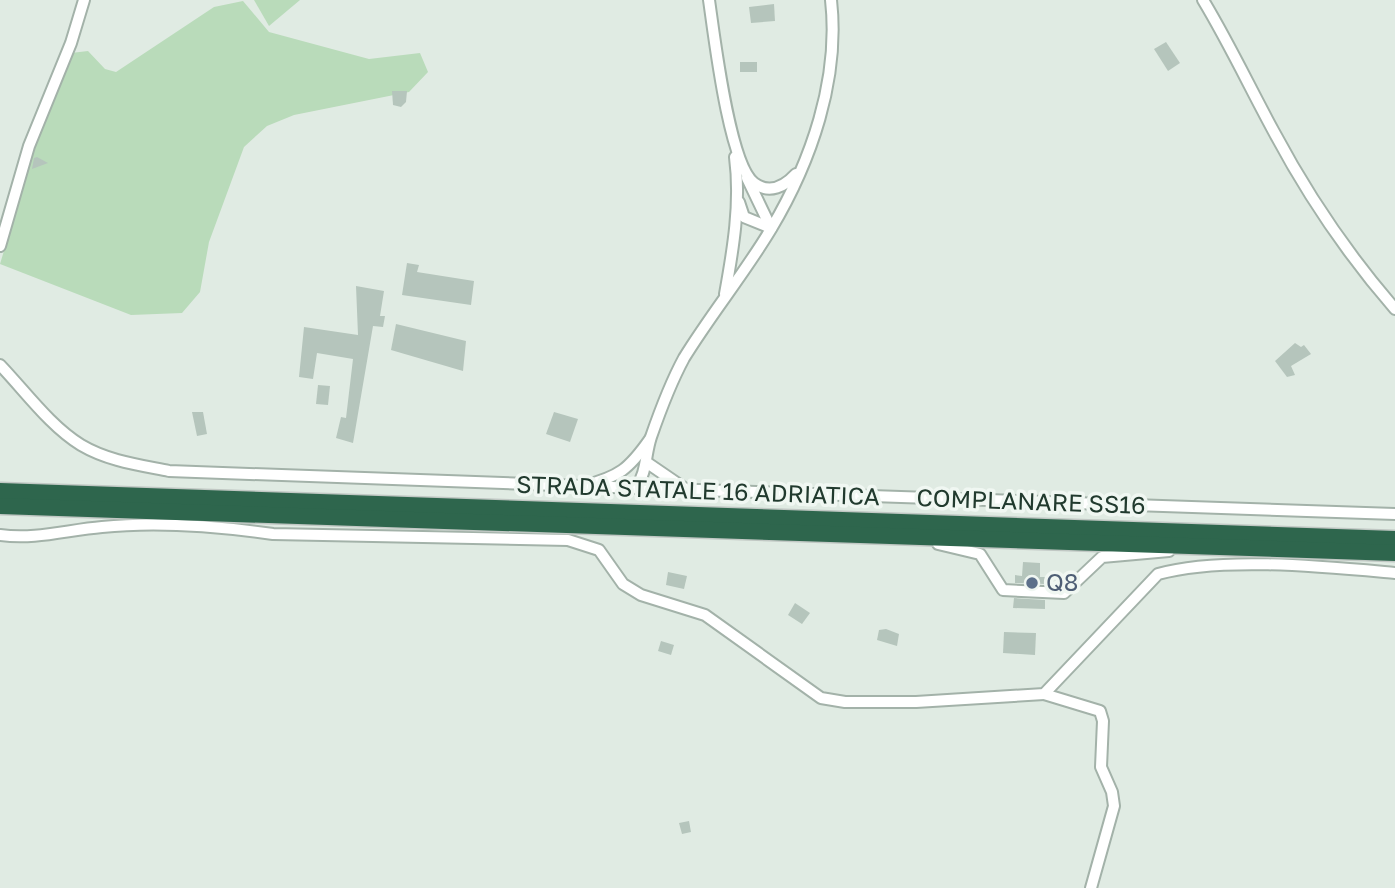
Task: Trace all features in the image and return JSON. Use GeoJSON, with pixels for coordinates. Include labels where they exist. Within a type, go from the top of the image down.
{"type":"FeatureCollection","features":[{"type":"Feature","properties":{"kind":"highway","name":"STRADA STATALE 16 ADRIATICA"},"geometry":{"type":"LineString","coordinates":[[0,491],[25,499],[1395,553]]}},
{"type":"Feature","properties":{"kind":"highway","name":"STRADA STATALE 16 ADRIATICA"},"geometry":{"type":"LineString","coordinates":[[0,506],[25,499],[1395,539]]}},
{"type":"Feature","properties":{"kind":"street"},"geometry":{"type":"LineString","coordinates":[[0,246],[29,146],[71,43],[84,0]]}},
{"type":"Feature","properties":{"kind":"street"},"geometry":{"type":"LineString","coordinates":[[709,0],[731,127],[737,191],[744,217],[772,228]]}},
{"type":"Feature","properties":{"kind":"street"},"geometry":{"type":"LineString","coordinates":[[636,488],[632,472],[641,460],[683,360],[772,228],[812,143],[823,103],[831,55],[831,0]]}},
{"type":"Feature","properties":{"kind":"street"},"geometry":{"type":"LineString","coordinates":[[1203,0],[1232,47],[1274,132],[1328,222],[1395,309]]}},
{"type":"Feature","properties":{"kind":"street"},"geometry":{"type":"LineString","coordinates":[[731,127],[749,188],[772,228]]}},
{"type":"Feature","properties":{"kind":"street"},"geometry":{"type":"LineString","coordinates":[[745,171],[754,183],[770,189],[781,187],[801,169]]}},
{"type":"Feature","properties":{"kind":"street"},"geometry":{"type":"LineString","coordinates":[[724,297],[737,191]]}},
{"type":"Feature","properties":{"kind":"street","name":"COMPLANARE SS16"},"geometry":{"type":"LineString","coordinates":[[0,365],[80,444],[120,461],[169,471],[1395,514]]}},
{"type":"Feature","properties":{"kind":"street"},"geometry":{"type":"LineString","coordinates":[[583,486],[617,475],[641,460]]}},
{"type":"Feature","properties":{"kind":"street"},"geometry":{"type":"LineString","coordinates":[[641,460],[686,489]]}},
{"type":"Feature","properties":{"kind":"street"},"geometry":{"type":"LineString","coordinates":[[0,535],[45,537],[102,527],[161,525],[230,528],[273,534],[568,540],[599,550],[623,584],[641,595],[705,615],[821,698],[845,702],[916,702],[1044,694],[1091,707],[1100,711],[1103,722],[1099,757],[1114,806],[1091,888]]}},
{"type":"Feature","properties":{"kind":"street"},"geometry":{"type":"LineString","coordinates":[[863,533],[888,541],[944,544],[980,554],[1003,590],[1064,593],[1102,557],[1167,552],[1182,544]]}},
{"type":"Feature","properties":{"kind":"street"},"geometry":{"type":"LineString","coordinates":[[1044,694],[1158,574],[1184,567],[1214,565],[1395,573]]}},
{"type":"Feature","properties":{"kind":"green space"},"geometry":{"type":"Polygon","coordinates":[[[254,0],[300,0],[269,26],[254,0]]]}},
{"type":"Feature","properties":{"kind":"green space"},"geometry":{"type":"Polygon","coordinates":[[[243,1],[269,32],[369,59],[420,53],[428,72],[409,92],[294,115],[267,126],[244,147],[209,242],[200,292],[182,313],[131,315],[0,264],[46,112],[71,53],[88,51],[105,69],[116,72],[214,7],[243,1]]]}},
{"type":"Feature","properties":{"kind":"building"},"geometry":{"type":"Polygon","coordinates":[[[774,4],[775,21],[751,23],[749,7],[774,4]]]}},
{"type":"Feature","properties":{"kind":"building"},"geometry":{"type":"Polygon","coordinates":[[[1166,42],[1180,63],[1168,71],[1154,49],[1166,42]]]}},
{"type":"Feature","properties":{"kind":"building"},"geometry":{"type":"Polygon","coordinates":[[[740,62],[757,62],[757,72],[740,72],[740,62]]]}},
{"type":"Feature","properties":{"kind":"building"},"geometry":{"type":"Polygon","coordinates":[[[392,91],[407,91],[406,102],[401,107],[393,105],[392,91]]]}},
{"type":"Feature","properties":{"kind":"building"},"geometry":{"type":"Polygon","coordinates":[[[34,158],[48,163],[32,169],[34,158]]]}},
{"type":"Feature","properties":{"kind":"building"},"geometry":{"type":"Polygon","coordinates":[[[407,263],[419,265],[417,272],[474,281],[471,305],[402,295],[407,263]]]}},
{"type":"Feature","properties":{"kind":"building"},"geometry":{"type":"Polygon","coordinates":[[[356,286],[384,291],[380,316],[385,316],[383,327],[373,326],[353,443],[336,438],[341,417],[346,418],[353,359],[317,353],[313,379],[299,377],[304,327],[358,335],[356,286]]]}},
{"type":"Feature","properties":{"kind":"building"},"geometry":{"type":"Polygon","coordinates":[[[396,324],[466,341],[463,371],[391,350],[396,324]]]}},
{"type":"Feature","properties":{"kind":"building"},"geometry":{"type":"Polygon","coordinates":[[[1295,343],[1301,347],[1304,345],[1311,354],[1291,366],[1295,375],[1287,377],[1275,361],[1295,343]]]}},
{"type":"Feature","properties":{"kind":"building"},"geometry":{"type":"Polygon","coordinates":[[[318,385],[330,386],[328,405],[316,404],[318,385]]]}},
{"type":"Feature","properties":{"kind":"building"},"geometry":{"type":"Polygon","coordinates":[[[192,412],[203,412],[207,434],[197,436],[192,412]]]}},
{"type":"Feature","properties":{"kind":"building"},"geometry":{"type":"Polygon","coordinates":[[[554,412],[578,419],[570,442],[546,434],[554,412]]]}},
{"type":"Feature","properties":{"kind":"building"},"geometry":{"type":"Polygon","coordinates":[[[1023,562],[1040,563],[1040,577],[1046,577],[1046,584],[1015,583],[1015,575],[1022,576],[1023,562]]]}},
{"type":"Feature","properties":{"kind":"building"},"geometry":{"type":"Polygon","coordinates":[[[668,572],[687,576],[684,589],[666,585],[668,572]]]}},
{"type":"Feature","properties":{"kind":"building"},"geometry":{"type":"Polygon","coordinates":[[[1014,598],[1045,600],[1045,609],[1013,608],[1014,598]]]}},
{"type":"Feature","properties":{"kind":"building"},"geometry":{"type":"Polygon","coordinates":[[[795,603],[810,613],[802,624],[788,615],[795,603]]]}},
{"type":"Feature","properties":{"kind":"building"},"geometry":{"type":"Polygon","coordinates":[[[886,629],[899,634],[897,646],[877,640],[879,630],[886,629]]]}},
{"type":"Feature","properties":{"kind":"building"},"geometry":{"type":"Polygon","coordinates":[[[1004,632],[1036,633],[1035,655],[1003,653],[1004,632]]]}},
{"type":"Feature","properties":{"kind":"building"},"geometry":{"type":"Polygon","coordinates":[[[661,641],[674,645],[671,655],[658,651],[661,641]]]}},
{"type":"Feature","properties":{"kind":"building"},"geometry":{"type":"Polygon","coordinates":[[[689,821],[691,832],[682,834],[679,823],[689,821]]]}},
{"type":"Feature","properties":{"kind":"place","name":"Q8"},"geometry":{"type":"Point","coordinates":[1032,583]}}]}
